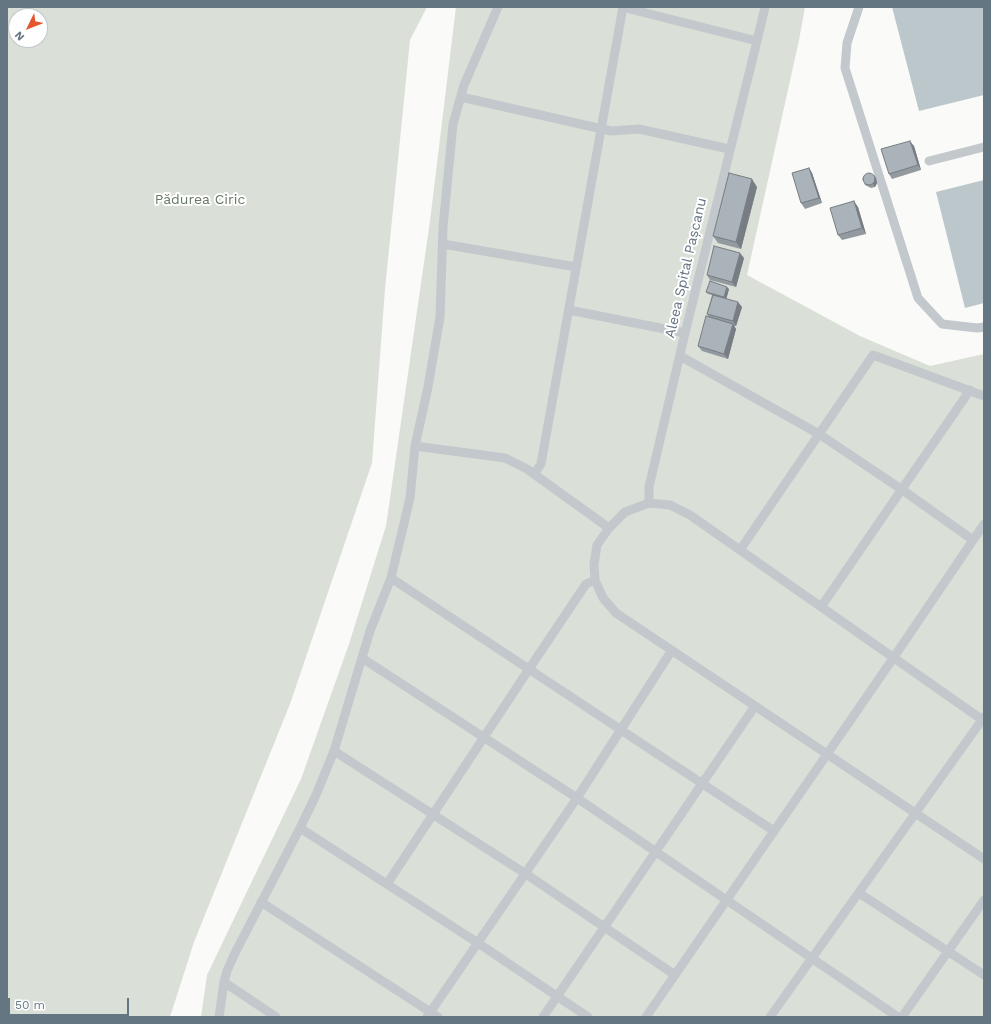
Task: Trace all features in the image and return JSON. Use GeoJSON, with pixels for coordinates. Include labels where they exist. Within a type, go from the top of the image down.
{"type":"FeatureCollection","features":[{"type":"Feature","properties":{"kind":"lane"},"geometry":{"type":"LineString","coordinates":[[219,1017],[227,971],[300,828],[316,795],[334,751],[370,631],[391,578],[410,498],[415,446],[428,387],[440,317],[443,227],[453,124],[464,85],[498,7]]}},
{"type":"Feature","properties":{"kind":"lane"},"geometry":{"type":"LineString","coordinates":[[534,474],[541,464],[622,7],[757,41]]}},
{"type":"Feature","properties":{"kind":"lane","name":"Aleea Spital Pașcanu"},"geometry":{"type":"LineString","coordinates":[[649,503],[649,487],[685,333],[765,7]]}},
{"type":"Feature","properties":{"kind":"lane"},"geometry":{"type":"LineString","coordinates":[[859,7],[847,43],[845,68],[918,298],[942,324],[978,328],[984,327]]}},
{"type":"Feature","properties":{"kind":"lane"},"geometry":{"type":"LineString","coordinates":[[461,97],[611,131],[639,129],[729,149]]}},
{"type":"Feature","properties":{"kind":"lane"},"geometry":{"type":"LineString","coordinates":[[929,161],[984,147]]}},
{"type":"Feature","properties":{"kind":"lane"},"geometry":{"type":"LineString","coordinates":[[443,244],[576,267]]}},
{"type":"Feature","properties":{"kind":"lane"},"geometry":{"type":"LineString","coordinates":[[569,310],[685,333]]}},
{"type":"Feature","properties":{"kind":"lane"},"geometry":{"type":"LineString","coordinates":[[740,550],[873,355],[984,396]]}},
{"type":"Feature","properties":{"kind":"lane"},"geometry":{"type":"LineString","coordinates":[[680,356],[819,434],[973,540]]}},
{"type":"Feature","properties":{"kind":"lane"},"geometry":{"type":"LineString","coordinates":[[821,607],[970,390]]}},
{"type":"Feature","properties":{"kind":"lane"},"geometry":{"type":"LineString","coordinates":[[415,446],[505,458],[534,474],[609,528]]}},
{"type":"Feature","properties":{"kind":"lane"},"geometry":{"type":"LineString","coordinates":[[770,1017],[812,959],[916,813],[983,719],[690,516],[670,505],[649,503],[625,512],[609,528],[598,545],[594,564],[595,580],[603,598],[616,613],[828,754],[916,813],[984,859]]}},
{"type":"Feature","properties":{"kind":"lane"},"geometry":{"type":"LineString","coordinates":[[646,1017],[828,754],[984,524]]}},
{"type":"Feature","properties":{"kind":"lane"},"geometry":{"type":"LineString","coordinates":[[391,578],[774,832]]}},
{"type":"Feature","properties":{"kind":"lane"},"geometry":{"type":"LineString","coordinates":[[387,884],[528,669],[586,584],[595,580]]}},
{"type":"Feature","properties":{"kind":"lane"},"geometry":{"type":"LineString","coordinates":[[261,902],[432,1015],[478,943],[622,730],[672,650]]}},
{"type":"Feature","properties":{"kind":"lane"},"geometry":{"type":"LineString","coordinates":[[362,658],[577,798],[898,1017]]}},
{"type":"Feature","properties":{"kind":"lane"},"geometry":{"type":"LineString","coordinates":[[543,1017],[755,706]]}},
{"type":"Feature","properties":{"kind":"lane"},"geometry":{"type":"LineString","coordinates":[[334,751],[526,874],[675,975]]}},
{"type":"Feature","properties":{"kind":"lane"},"geometry":{"type":"LineString","coordinates":[[300,828],[478,943],[588,1017]]}},
{"type":"Feature","properties":{"kind":"lane"},"geometry":{"type":"LineString","coordinates":[[859,893],[984,975]]}},
{"type":"Feature","properties":{"kind":"lane"},"geometry":{"type":"LineString","coordinates":[[902,1017],[984,900]]}},
{"type":"Feature","properties":{"kind":"lane"},"geometry":{"type":"LineString","coordinates":[[224,982],[276,1017]]}},
{"type":"Feature","properties":{"kind":"green space","name":"Pădurea Ciric"},"geometry":{"type":"Polygon","coordinates":[[[7,7],[427,7],[410,40],[385,289],[372,463],[290,704],[194,942],[170,1017],[7,1017],[7,7]]]}},
{"type":"Feature","properties":{"kind":"green space"},"geometry":{"type":"Polygon","coordinates":[[[456,7],[805,7],[747,275],[860,336],[930,366],[984,354],[984,1017],[201,1017],[207,975],[301,779],[349,644],[386,526],[430,221],[456,7]]]}},
{"type":"Feature","properties":{"kind":"shaded area"},"geometry":{"type":"Polygon","coordinates":[[[892,7],[984,7],[984,95],[919,111],[892,7]]]}},
{"type":"Feature","properties":{"kind":"shaded area"},"geometry":{"type":"Polygon","coordinates":[[[984,180],[984,303],[965,308],[936,192],[984,180]]]}},
{"type":"Feature","properties":{"kind":"building"},"geometry":{"type":"Polygon","coordinates":[[[910,141],[918,165],[889,174],[881,149],[910,141]]]}},
{"type":"Feature","properties":{"kind":"building"},"geometry":{"type":"Polygon","coordinates":[[[809,168],[819,198],[801,203],[792,173],[809,168]]]}},
{"type":"Feature","properties":{"kind":"building"},"geometry":{"type":"Polygon","coordinates":[[[729,173],[752,179],[736,242],[713,236],[729,173]]]}},
{"type":"Feature","properties":{"kind":"building"},"geometry":{"type":"Polygon","coordinates":[[[867,173],[871,173],[875,179],[871,185],[867,185],[863,181],[863,177],[867,173]]]}},
{"type":"Feature","properties":{"kind":"building"},"geometry":{"type":"Polygon","coordinates":[[[854,201],[862,228],[838,235],[830,208],[854,201]]]}},
{"type":"Feature","properties":{"kind":"building"},"geometry":{"type":"Polygon","coordinates":[[[714,246],[740,253],[732,282],[707,275],[714,246]]]}},
{"type":"Feature","properties":{"kind":"building"},"geometry":{"type":"Polygon","coordinates":[[[710,281],[727,287],[724,297],[706,292],[710,281]]]}},
{"type":"Feature","properties":{"kind":"building"},"geometry":{"type":"Polygon","coordinates":[[[713,295],[738,302],[733,321],[707,314],[713,295]]]}},
{"type":"Feature","properties":{"kind":"building"},"geometry":{"type":"Polygon","coordinates":[[[706,316],[733,324],[724,354],[698,346],[706,316]]]}}]}
